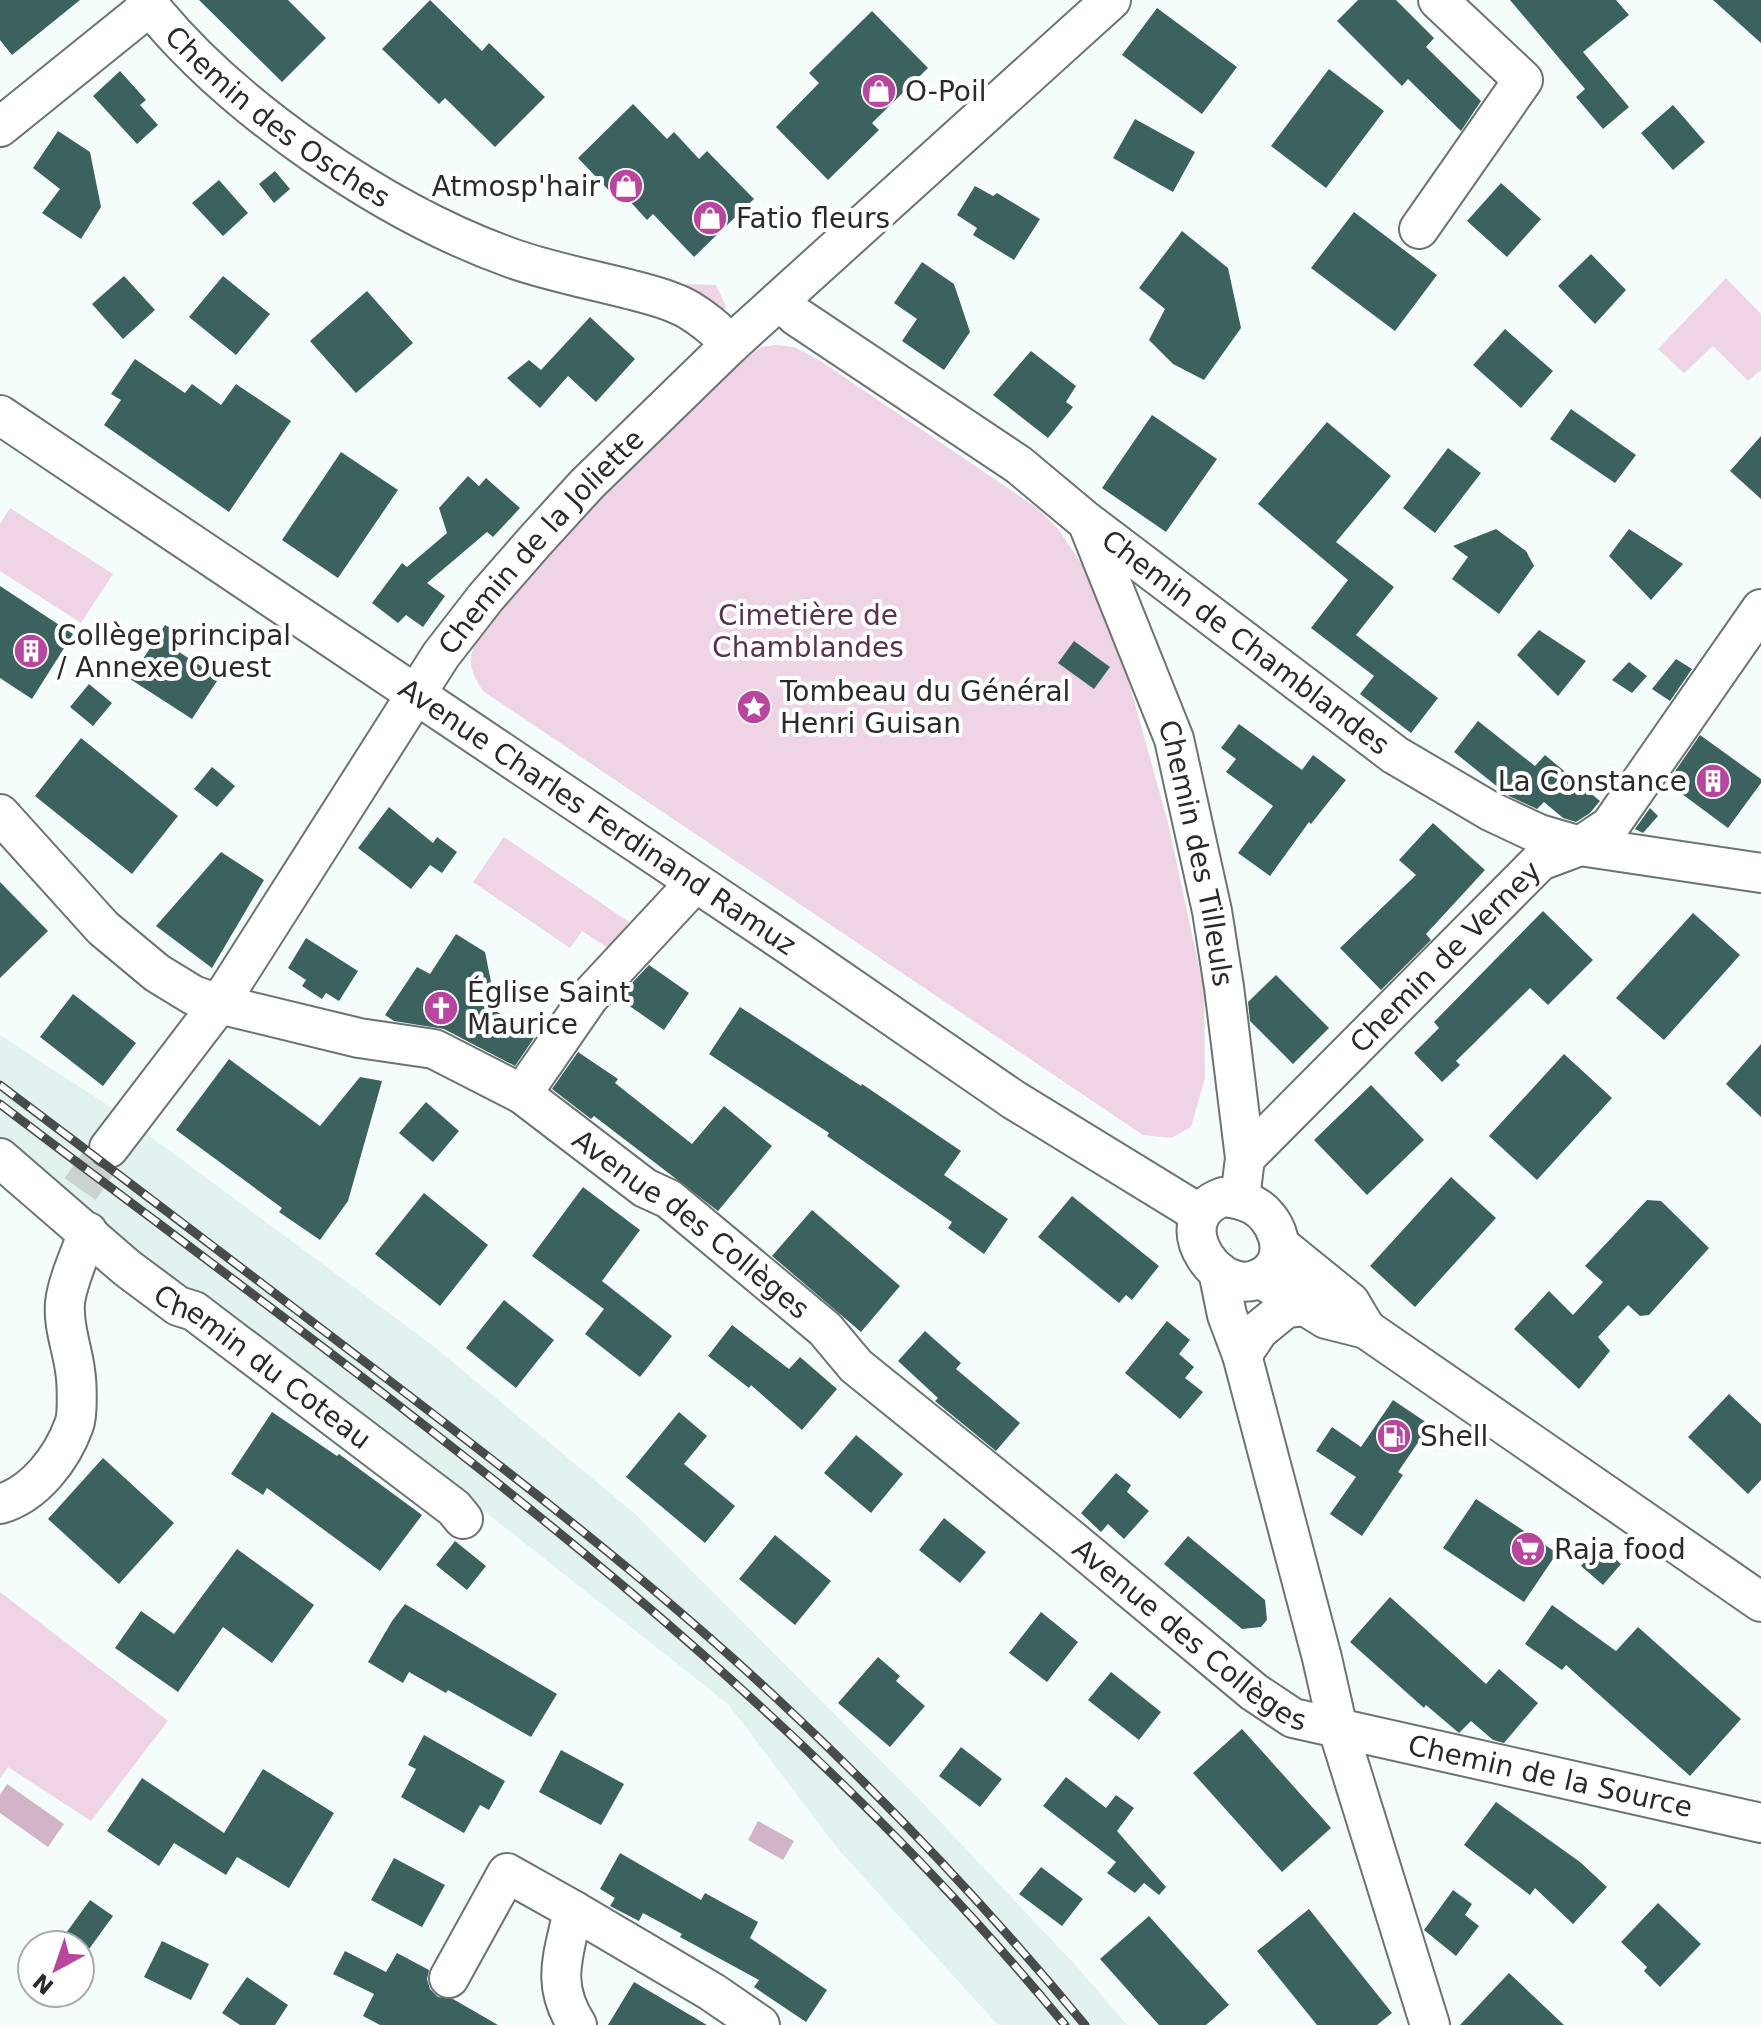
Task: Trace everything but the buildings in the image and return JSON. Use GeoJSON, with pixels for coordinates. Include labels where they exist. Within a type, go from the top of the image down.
{"type":"FeatureCollection","features":[{"type":"Feature","properties":{"kind":"street"},"geometry":{"type":"LineString","coordinates":[[1419,229],[1523,80],[1438,0]]}},
{"type":"Feature","properties":{"kind":"street"},"geometry":{"type":"LineString","coordinates":[[0,127],[148,3]]}},
{"type":"Feature","properties":{"kind":"street","name":"Chemin des Osches"},"geometry":{"type":"LineString","coordinates":[[148,3],[232,89],[317,155],[401,208],[514,259],[662,298],[687,309],[715,328],[731,344]]}},
{"type":"Feature","properties":{"kind":"street","name":"Chemin de la Joliette"},"geometry":{"type":"LineString","coordinates":[[219,1004],[414,695],[458,632],[535,541],[587,484],[731,344],[1096,5]]}},
{"type":"Feature","properties":{"kind":"street","name":"Chemin de Chamblandes"},"geometry":{"type":"LineString","coordinates":[[780,301],[796,316],[1019,465],[1086,521],[1395,755],[1490,811],[1539,834],[1580,846],[1761,873]]}},
{"type":"Feature","properties":{"kind":"street","name":"Avenue Charles Ferdinand Ramuz"},"geometry":{"type":"LineString","coordinates":[[0,415],[789,945],[1014,1100],[1200,1214]]}},
{"type":"Feature","properties":{"kind":"street","name":"Chemin des Tilleuls"},"geometry":{"type":"LineString","coordinates":[[1086,521],[1174,739],[1212,911],[1245,1158],[1240,1199]]}},
{"type":"Feature","properties":{"kind":"street","name":"Chemin de Verney"},"geometry":{"type":"LineString","coordinates":[[1245,1158],[1540,861],[1580,846],[1610,826],[1761,609]]}},
{"type":"Feature","properties":{"kind":"street","name":"Avenue des Collèges"},"geometry":{"type":"LineString","coordinates":[[0,814],[103,928],[157,973],[193,995],[359,1038],[434,1049],[522,1094],[645,1188],[669,1199],[825,1329],[856,1366],[1254,1692],[1293,1718],[1338,1729]]}},
{"type":"Feature","properties":{"kind":"street"},"geometry":{"type":"LineString","coordinates":[[522,1094],[589,997],[695,883]]}},
{"type":"Feature","properties":{"kind":"street"},"geometry":{"type":"LineString","coordinates":[[109,1148],[219,1004]]}},
{"type":"Feature","properties":{"kind":"street","name":"Chemin du Coteau"},"geometry":{"type":"LineString","coordinates":[[0,1158],[77,1211],[127,1268],[178,1306],[194,1311],[219,1329],[454,1508],[463,1519]]}},
{"type":"Feature","properties":{"kind":"street"},"geometry":{"type":"LineString","coordinates":[[1366,1329],[1350,1302],[1281,1246],[1272,1223],[1256,1206],[1240,1199],[1223,1197],[1208,1202],[1196,1227],[1198,1244],[1218,1271],[1234,1281],[1257,1279],[1326,1319],[1366,1329],[1761,1602]]}},
{"type":"Feature","properties":{"kind":"street"},"geometry":{"type":"LineString","coordinates":[[0,1504],[12,1501],[43,1476],[75,1423],[75,1370],[67,1338],[65,1300],[77,1211]]}},
{"type":"Feature","properties":{"kind":"street"},"geometry":{"type":"LineString","coordinates":[[1242,1355],[1257,1279],[1277,1262],[1281,1246]]}},
{"type":"Feature","properties":{"kind":"street"},"geometry":{"type":"LineString","coordinates":[[1218,1271],[1227,1315],[1242,1355],[1322,1658],[1338,1729],[1430,2025]]}},
{"type":"Feature","properties":{"kind":"street"},"geometry":{"type":"LineString","coordinates":[[1242,1355],[1259,1330],[1286,1308],[1306,1306]]}},
{"type":"Feature","properties":{"kind":"street","name":"Chemin de la Source"},"geometry":{"type":"LineString","coordinates":[[1338,1729],[1761,1823]]}},
{"type":"Feature","properties":{"kind":"street"},"geometry":{"type":"LineString","coordinates":[[449,1978],[507,1873],[712,1992],[760,2025]]}},
{"type":"Feature","properties":{"kind":"street"},"geometry":{"type":"LineString","coordinates":[[573,1910],[559,1978],[565,2007],[577,2025]]}},
{"type":"Feature","properties":{"kind":"shaded area"},"geometry":{"type":"Polygon","coordinates":[[[0,1035],[112,1108],[432,1345],[634,1513],[917,1797],[1079,1969],[1127,2025],[998,2025],[839,1850],[728,1704],[464,1495],[0,1158],[0,1035]]]}},
{"type":"Feature","properties":{"kind":"shaded area"},"geometry":{"type":"Polygon","coordinates":[[[7,1784],[64,1824],[48,1847],[0,1813],[0,1795],[7,1784]]]}},
{"type":"Feature","properties":{"kind":"shaded area"},"geometry":{"type":"Polygon","coordinates":[[[758,1821],[794,1841],[783,1860],[748,1840],[758,1821]]]}},
{"type":"Feature","properties":{"kind":"green space"},"geometry":{"type":"Polygon","coordinates":[[[1726,278],[1761,314],[1761,370],[1748,381],[1713,346],[1684,373],[1658,349],[1726,278]]]}},
{"type":"Feature","properties":{"kind":"green space"},"geometry":{"type":"Polygon","coordinates":[[[686,284],[716,285],[726,307],[721,312],[686,292],[686,284]]]}},
{"type":"Feature","properties":{"kind":"green space","name":"Cimetière de Chamblandes"},"geometry":{"type":"Polygon","coordinates":[[[761,347],[794,347],[819,360],[1037,508],[1058,529],[1083,566],[1100,600],[1123,661],[1168,823],[1204,990],[1205,1078],[1191,1127],[1171,1138],[1143,1135],[483,691],[474,675],[471,656],[480,632],[595,501],[746,358],[761,347]]]}},
{"type":"Feature","properties":{"kind":"green space"},"geometry":{"type":"Polygon","coordinates":[[[10,508],[113,574],[81,623],[0,571],[0,524],[10,508]]]}},
{"type":"Feature","properties":{"kind":"green space"},"geometry":{"type":"Polygon","coordinates":[[[504,837],[629,922],[611,950],[582,931],[570,948],[473,882],[504,837]]]}},
{"type":"Feature","properties":{"kind":"green space"},"geometry":{"type":"Polygon","coordinates":[[[0,1592],[168,1721],[91,1821],[8,1767],[0,1778],[0,1592]]]}},
{"type":"Feature","properties":{"kind":"tunnel"},"geometry":{"type":"LineString","coordinates":[[80,1189],[109,1148]]}},
{"type":"Feature","properties":{"kind":"railway"},"geometry":{"type":"LineString","coordinates":[[0,1085],[485,1454],[679,1611],[772,1694],[894,1813],[1011,1938],[1085,2025]]}},
{"type":"Feature","properties":{"kind":"railway"},"geometry":{"type":"LineString","coordinates":[[0,1104],[422,1424],[560,1534],[695,1648],[825,1767],[948,1892],[1065,2025]]}},
{"type":"Feature","properties":{"kind":"place","name":"O-Poil"},"geometry":{"type":"Point","coordinates":[879,91]}},
{"type":"Feature","properties":{"kind":"place","name":"Atmosp'hair"},"geometry":{"type":"Point","coordinates":[626,186]}},
{"type":"Feature","properties":{"kind":"place","name":"Fatio fleurs"},"geometry":{"type":"Point","coordinates":[710,218]}},
{"type":"Feature","properties":{"kind":"place","name":"Collège principal / Annexe Ouest"},"geometry":{"type":"Point","coordinates":[31,651]}},
{"type":"Feature","properties":{"kind":"place","name":"Tombeau du Général Henri Guisan"},"geometry":{"type":"Point","coordinates":[754,707]}},
{"type":"Feature","properties":{"kind":"place","name":"La Constance"},"geometry":{"type":"Point","coordinates":[1713,781]}},
{"type":"Feature","properties":{"kind":"place","name":"Église Saint Maurice"},"geometry":{"type":"Point","coordinates":[441,1008]}},
{"type":"Feature","properties":{"kind":"place","name":"Shell"},"geometry":{"type":"Point","coordinates":[1394,1436]}},
{"type":"Feature","properties":{"kind":"place","name":"Raja food"},"geometry":{"type":"Point","coordinates":[1528,1549]}}]}
